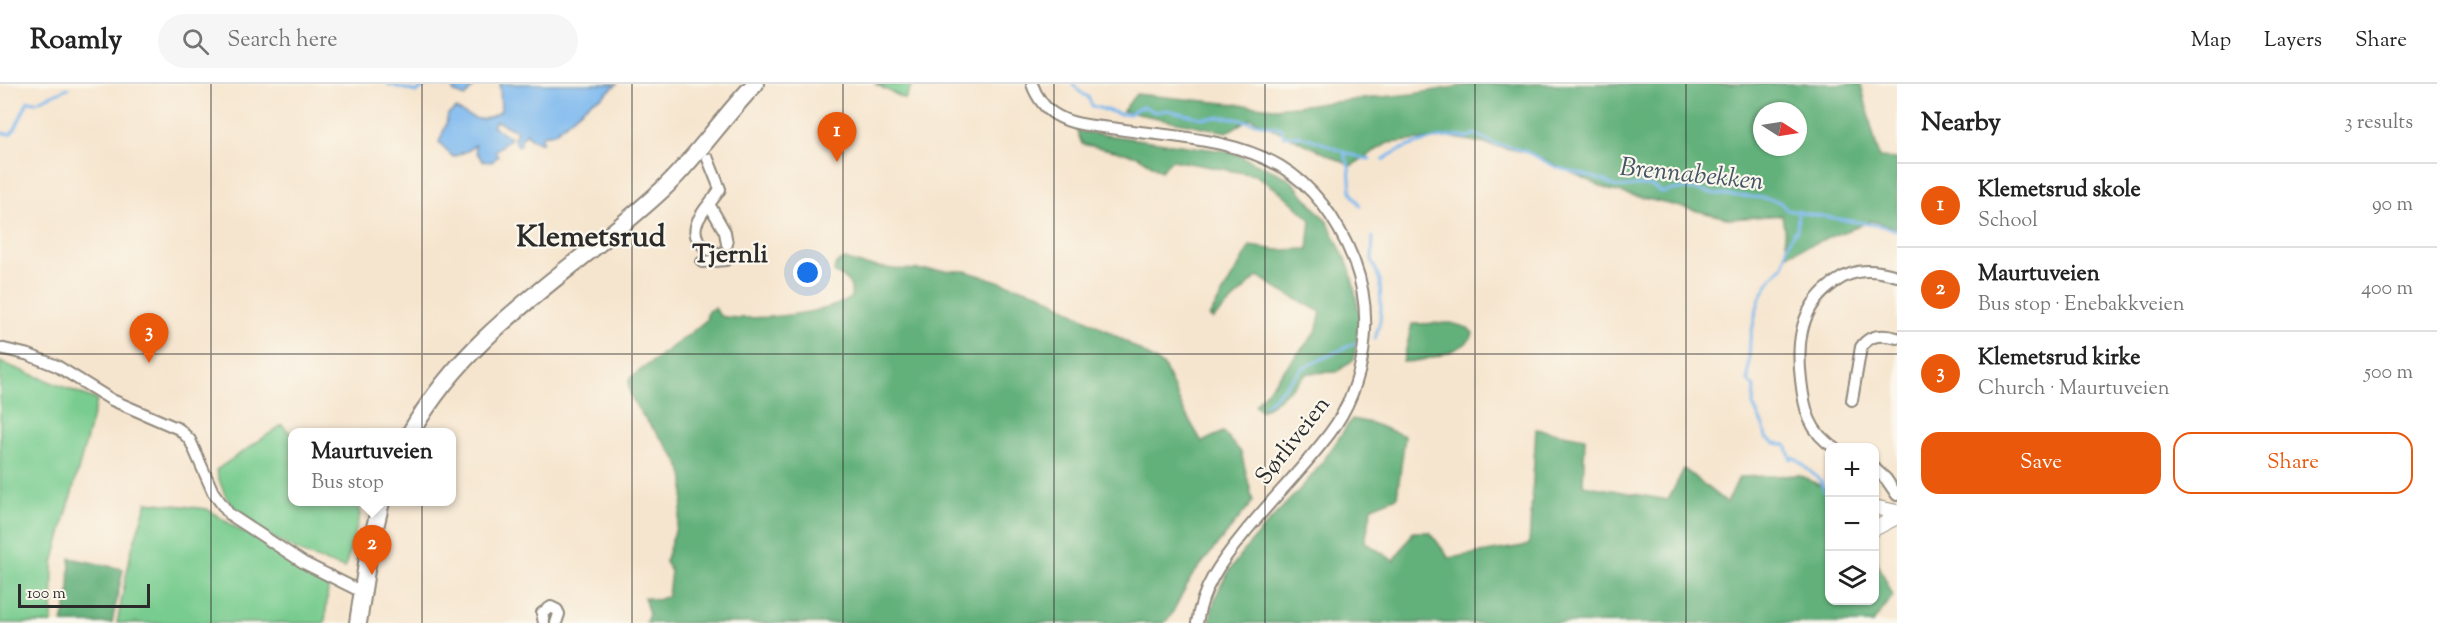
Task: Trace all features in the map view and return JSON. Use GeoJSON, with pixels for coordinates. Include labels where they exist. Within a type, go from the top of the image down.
{"type":"FeatureCollection","features":[{"type":"Feature","properties":{"kind":"main road"},"geometry":{"type":"LineString","coordinates":[[414,428],[438,393],[483,339],[663,189],[755,84]]}},
{"type":"Feature","properties":{"kind":"main road"},"geometry":{"type":"LineString","coordinates":[[358,623],[372,532],[380,506]]}},
{"type":"Feature","properties":{"kind":"street","name":"Sørliveien"},"geometry":{"type":"LineString","coordinates":[[1032,84],[1035,93],[1051,111],[1075,123],[1221,144],[1255,155],[1287,171],[1320,201],[1335,222],[1346,243],[1362,285],[1365,320],[1362,356],[1358,377],[1346,407],[1330,433],[1222,560],[1203,594],[1197,623]]}},
{"type":"Feature","properties":{"kind":"street"},"geometry":{"type":"LineString","coordinates":[[702,262],[726,260],[723,255],[706,249],[697,233],[698,219],[720,187],[708,159]]}},
{"type":"Feature","properties":{"kind":"street"},"geometry":{"type":"LineString","coordinates":[[709,204],[725,232],[727,244]]}},
{"type":"Feature","properties":{"kind":"street"},"geometry":{"type":"LineString","coordinates":[[1828,443],[1812,427],[1805,406],[1799,357],[1804,318],[1820,295],[1848,274],[1869,270],[1897,276]]}},
{"type":"Feature","properties":{"kind":"street"},"geometry":{"type":"LineString","coordinates":[[1852,400],[1859,356],[1866,341],[1876,336],[1897,338]]}},
{"type":"Feature","properties":{"kind":"street"},"geometry":{"type":"LineString","coordinates":[[0,348],[47,362],[112,400],[179,429],[190,440],[213,492],[229,514],[304,563],[362,592]]}},
{"type":"Feature","properties":{"kind":"street"},"geometry":{"type":"LineString","coordinates":[[1879,473],[1897,495]]}},
{"type":"Feature","properties":{"kind":"street"},"geometry":{"type":"LineString","coordinates":[[1879,508],[1897,515]]}},
{"type":"Feature","properties":{"kind":"street"},"geometry":{"type":"LineString","coordinates":[[1879,526],[1897,515]]}},
{"type":"Feature","properties":{"kind":"street"},"geometry":{"type":"LineString","coordinates":[[544,623],[542,613],[551,607],[559,614],[556,623]]}},
{"type":"Feature","properties":{"kind":"green space"},"geometry":{"type":"Polygon","coordinates":[[[875,84],[912,84],[905,99],[875,84]]]}},
{"type":"Feature","properties":{"kind":"green space"},"geometry":{"type":"Polygon","coordinates":[[[1474,84],[1861,84],[1879,158],[1897,159],[1897,228],[1871,221],[1788,254],[1782,215],[1731,219],[1609,190],[1530,153],[1451,137],[1388,143],[1351,166],[1251,118],[1227,132],[1123,111],[1136,94],[1275,108],[1412,94],[1474,84]]]}},
{"type":"Feature","properties":{"kind":"green space"},"geometry":{"type":"Polygon","coordinates":[[[1077,131],[1231,152],[1289,178],[1328,223],[1350,269],[1360,316],[1354,359],[1337,372],[1308,373],[1278,400],[1261,411],[1255,405],[1316,332],[1321,312],[1258,276],[1213,319],[1209,317],[1250,246],[1277,250],[1308,249],[1311,220],[1282,193],[1255,175],[1172,160],[1161,171],[1138,156],[1082,144],[1077,131]]]}},
{"type":"Feature","properties":{"kind":"green space"},"geometry":{"type":"Polygon","coordinates":[[[845,259],[864,265],[894,269],[965,271],[1041,294],[1125,341],[1164,366],[1184,411],[1202,442],[1223,432],[1241,452],[1253,501],[1192,576],[1170,617],[1164,623],[646,623],[649,614],[644,597],[657,600],[668,596],[671,571],[665,562],[681,511],[684,481],[681,468],[673,455],[634,402],[629,390],[630,378],[692,332],[706,320],[708,311],[715,308],[720,316],[748,318],[807,312],[841,303],[851,297],[851,288],[848,282],[834,272],[836,263],[845,259]]]}},
{"type":"Feature","properties":{"kind":"green space"},"geometry":{"type":"Polygon","coordinates":[[[1451,323],[1468,328],[1473,333],[1470,339],[1454,350],[1443,354],[1403,362],[1412,324],[1451,323]]]}},
{"type":"Feature","properties":{"kind":"green space"},"geometry":{"type":"Polygon","coordinates":[[[0,362],[97,400],[53,563],[52,623],[0,623],[0,362]]]}},
{"type":"Feature","properties":{"kind":"green space"},"geometry":{"type":"Polygon","coordinates":[[[1352,419],[1371,423],[1405,436],[1397,497],[1372,507],[1365,542],[1394,561],[1413,532],[1430,532],[1449,558],[1529,545],[1536,429],[1585,438],[1583,485],[1668,500],[1684,469],[1727,503],[1739,477],[1800,475],[1825,488],[1825,605],[1879,605],[1879,566],[1893,596],[1873,623],[1210,623],[1213,603],[1234,565],[1326,457],[1352,419]]]}},
{"type":"Feature","properties":{"kind":"green space"},"geometry":{"type":"Polygon","coordinates":[[[282,425],[288,431],[288,506],[358,506],[360,515],[345,568],[299,551],[254,526],[231,504],[216,470],[282,425]]]}},
{"type":"Feature","properties":{"kind":"green space"},"geometry":{"type":"Polygon","coordinates":[[[147,502],[207,509],[301,565],[300,567],[328,588],[325,623],[117,623],[131,552],[147,502]]]}},
{"type":"Feature","properties":{"kind":"green space"},"geometry":{"type":"Polygon","coordinates":[[[70,558],[123,569],[112,623],[62,623],[69,593],[70,558]]]}},
{"type":"Feature","properties":{"kind":"water"},"geometry":{"type":"Polygon","coordinates":[[[450,84],[476,84],[465,97],[454,92],[450,84]]]}},
{"type":"Feature","properties":{"kind":"water"},"geometry":{"type":"Polygon","coordinates":[[[500,84],[617,84],[602,97],[592,101],[554,133],[542,135],[542,143],[530,138],[527,133],[518,146],[514,139],[517,131],[496,121],[492,126],[511,138],[495,151],[498,156],[492,162],[483,161],[476,152],[475,145],[453,157],[439,142],[448,114],[456,109],[469,116],[483,119],[501,111],[500,84]]]}},
{"type":"Feature","properties":{"kind":"waterway"},"geometry":{"type":"LineString","coordinates":[[388,84],[416,92],[430,84]]}},
{"type":"Feature","properties":{"kind":"waterway","name":"Brennabekken"},"geometry":{"type":"LineString","coordinates":[[1073,84],[1088,97],[1092,106],[1120,114],[1130,114],[1145,107],[1155,112],[1167,110],[1202,118],[1226,117],[1281,128],[1284,136],[1306,137],[1348,154],[1370,159]]}},
{"type":"Feature","properties":{"kind":"waterway"},"geometry":{"type":"LineString","coordinates":[[0,133],[10,134],[15,129],[28,101],[36,102],[68,88]]}},
{"type":"Feature","properties":{"kind":"waterway","name":"Brennabekken"},"geometry":{"type":"LineString","coordinates":[[1383,160],[1400,150],[1424,141],[1459,136],[1467,138],[1475,134],[1494,144],[1527,152],[1556,167],[1606,181],[1616,187],[1645,185],[1664,193],[1685,189],[1764,198],[1781,203],[1787,210],[1886,227],[1897,231]]}},
{"type":"Feature","properties":{"kind":"waterway"},"geometry":{"type":"LineString","coordinates":[[1344,152],[1349,167],[1351,192],[1360,206]]}},
{"type":"Feature","properties":{"kind":"waterway"},"geometry":{"type":"LineString","coordinates":[[1798,211],[1797,232],[1794,232],[1788,244],[1783,266],[1772,277],[1759,300],[1750,339],[1748,381],[1754,387],[1753,405],[1764,428],[1766,438],[1786,445],[1791,459],[1794,457],[1821,481],[1825,492]]}},
{"type":"Feature","properties":{"kind":"waterway"},"geometry":{"type":"LineString","coordinates":[[1373,237],[1372,260],[1380,281],[1381,308],[1375,339]]}},
{"type":"Feature","properties":{"kind":"waterway"},"geometry":{"type":"LineString","coordinates":[[1266,405],[1303,368],[1355,343]]}},
{"type":"Feature","properties":{"kind":"place","name":"Klemetsrud skole"},"geometry":{"type":"Point","coordinates":[837,162]}},
{"type":"Feature","properties":{"kind":"place","name":"Klemetsrud kirke"},"geometry":{"type":"Point","coordinates":[149,363]}},
{"type":"Feature","properties":{"kind":"place","name":"Maurtuveien"},"geometry":{"type":"Point","coordinates":[372,575]}},
{"type":"Feature","properties":{"kind":"district","name":"Klemetsrud"},"geometry":{"type":"Point","coordinates":[591,236]}},
{"type":"Feature","properties":{"kind":"district","name":"Tjernli"},"geometry":{"type":"Point","coordinates":[730,253]}}]}
